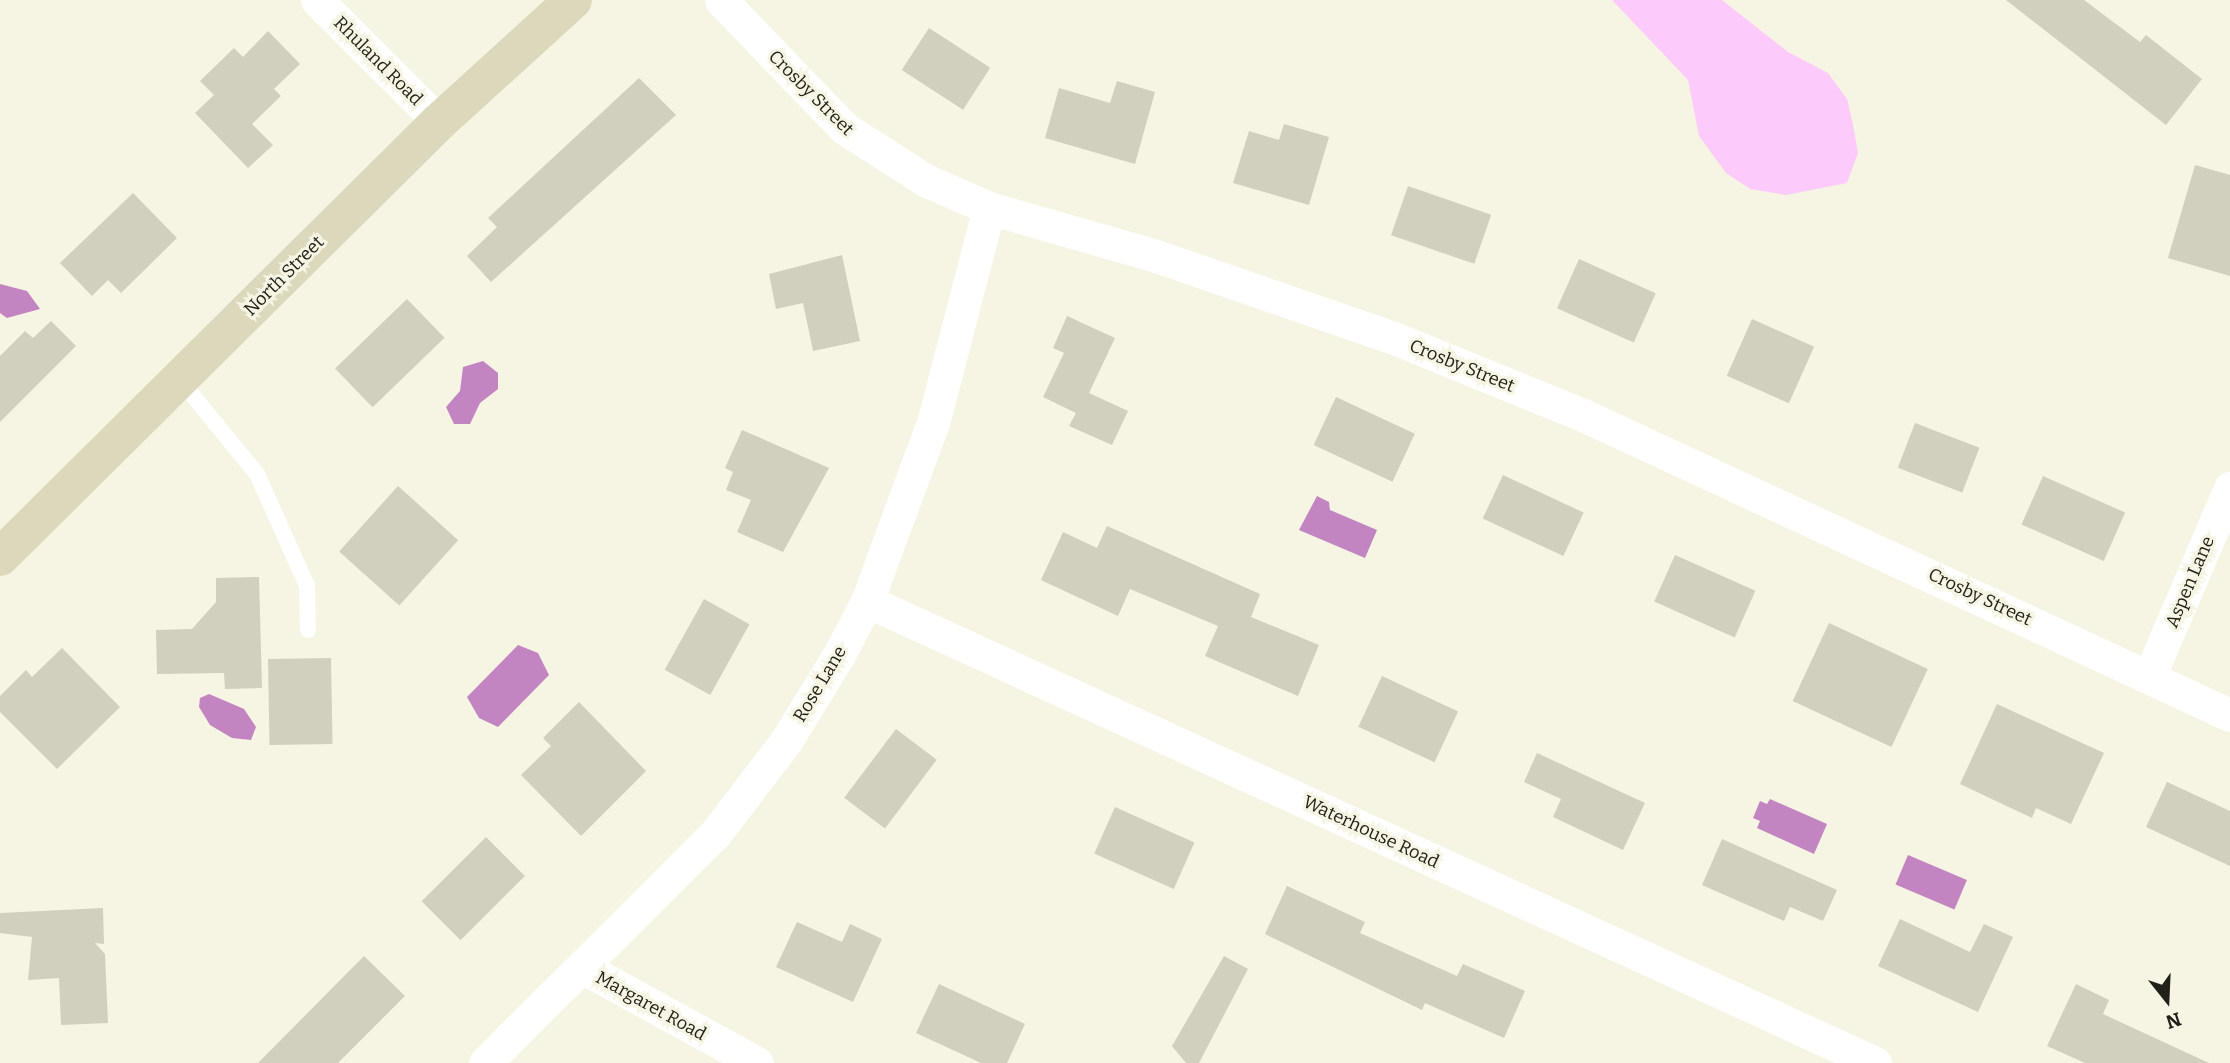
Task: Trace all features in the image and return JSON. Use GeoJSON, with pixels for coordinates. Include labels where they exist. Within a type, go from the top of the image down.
{"type":"FeatureCollection","features":[{"type":"Feature","properties":{"kind":"street","name":"Rhuland Road"},"geometry":{"type":"LineString","coordinates":[[317,0],[439,122]]}},
{"type":"Feature","properties":{"kind":"street","name":"North Street"},"geometry":{"type":"LineString","coordinates":[[1,555],[439,122],[573,0]]}},
{"type":"Feature","properties":{"kind":"street","name":"Crosby Street"},"geometry":{"type":"LineString","coordinates":[[721,0],[844,128],[907,172],[989,208],[1156,256],[1394,338],[1583,415],[2230,715]]}},
{"type":"Feature","properties":{"kind":"street","name":"Rose Lane"},"geometry":{"type":"LineString","coordinates":[[485,1063],[672,881],[749,791],[786,741],[867,601],[933,423],[989,208]]}},
{"type":"Feature","properties":{"kind":"street","name":"Aspen Lane"},"geometry":{"type":"LineString","coordinates":[[2149,677],[2230,488]]}},
{"type":"Feature","properties":{"kind":"street","name":"Waterhouse Road"},"geometry":{"type":"LineString","coordinates":[[867,601],[1875,1063]]}},
{"type":"Feature","properties":{"kind":"street","name":"Margaret Road"},"geometry":{"type":"LineString","coordinates":[[584,968],[757,1063]]}},
{"type":"Feature","properties":{"kind":"lane"},"geometry":{"type":"LineString","coordinates":[[180,380],[257,474],[307,586],[308,630]]}},
{"type":"Feature","properties":{"kind":"shaded area"},"geometry":{"type":"Polygon","coordinates":[[[1612,0],[1722,0],[1788,52],[1828,73],[1847,99],[1858,153],[1847,183],[1786,195],[1750,189],[1726,173],[1699,136],[1688,80],[1612,0]]]}},
{"type":"Feature","properties":{"kind":"shaded area"},"geometry":{"type":"Polygon","coordinates":[[[0,284],[27,291],[40,309],[7,318],[0,313],[0,284]]]}},
{"type":"Feature","properties":{"kind":"shaded area"},"geometry":{"type":"Polygon","coordinates":[[[483,361],[498,373],[498,389],[480,403],[470,424],[454,424],[446,407],[460,391],[463,367],[483,361]]]}},
{"type":"Feature","properties":{"kind":"shaded area"},"geometry":{"type":"Polygon","coordinates":[[[1317,496],[1329,502],[1330,510],[1377,530],[1365,558],[1299,530],[1317,496]]]}},
{"type":"Feature","properties":{"kind":"shaded area"},"geometry":{"type":"Polygon","coordinates":[[[518,645],[538,653],[549,675],[498,727],[479,718],[467,697],[518,645]]]}},
{"type":"Feature","properties":{"kind":"shaded area"},"geometry":{"type":"Polygon","coordinates":[[[209,694],[244,709],[256,727],[251,740],[232,738],[210,725],[199,707],[200,698],[209,694]]]}},
{"type":"Feature","properties":{"kind":"shaded area"},"geometry":{"type":"Polygon","coordinates":[[[1770,799],[1827,824],[1814,854],[1757,828],[1760,821],[1753,818],[1760,801],[1767,804],[1770,799]]]}},
{"type":"Feature","properties":{"kind":"shaded area"},"geometry":{"type":"Polygon","coordinates":[[[1908,855],[1967,880],[1954,909],[1895,884],[1908,855]]]}},
{"type":"Feature","properties":{"kind":"building"},"geometry":{"type":"Polygon","coordinates":[[[2006,0],[2084,0],[2140,42],[2146,35],[2202,79],[2166,125],[2006,0]]]}},
{"type":"Feature","properties":{"kind":"building"},"geometry":{"type":"Polygon","coordinates":[[[929,28],[990,68],[963,110],[902,70],[929,28]]]}},
{"type":"Feature","properties":{"kind":"building"},"geometry":{"type":"Polygon","coordinates":[[[268,31],[300,64],[274,89],[281,96],[252,124],[273,145],[248,168],[195,113],[214,95],[200,81],[234,48],[243,57],[268,31]]]}},
{"type":"Feature","properties":{"kind":"building"},"geometry":{"type":"Polygon","coordinates":[[[639,78],[676,115],[491,282],[467,256],[497,227],[488,218],[639,78]]]}},
{"type":"Feature","properties":{"kind":"building"},"geometry":{"type":"Polygon","coordinates":[[[1117,81],[1155,92],[1135,164],[1045,138],[1059,88],[1110,103],[1117,81]]]}},
{"type":"Feature","properties":{"kind":"building"},"geometry":{"type":"Polygon","coordinates":[[[1284,124],[1329,137],[1309,205],[1233,183],[1249,131],[1279,140],[1284,124]]]}},
{"type":"Feature","properties":{"kind":"building"},"geometry":{"type":"Polygon","coordinates":[[[2195,165],[2230,175],[2230,276],[2168,258],[2195,165]]]}},
{"type":"Feature","properties":{"kind":"building"},"geometry":{"type":"Polygon","coordinates":[[[1408,186],[1491,215],[1474,264],[1391,235],[1408,186]]]}},
{"type":"Feature","properties":{"kind":"building"},"geometry":{"type":"Polygon","coordinates":[[[133,193],[177,238],[121,293],[108,280],[92,296],[60,263],[133,193]]]}},
{"type":"Feature","properties":{"kind":"building"},"geometry":{"type":"Polygon","coordinates":[[[842,255],[860,341],[813,351],[803,303],[776,309],[769,274],[842,255]]]}},
{"type":"Feature","properties":{"kind":"building"},"geometry":{"type":"Polygon","coordinates":[[[1579,259],[1656,293],[1634,342],[1557,308],[1579,259]]]}},
{"type":"Feature","properties":{"kind":"building"},"geometry":{"type":"Polygon","coordinates":[[[407,299],[445,338],[373,407],[335,368],[407,299]]]}},
{"type":"Feature","properties":{"kind":"building"},"geometry":{"type":"Polygon","coordinates":[[[1067,316],[1115,338],[1089,393],[1128,411],[1112,445],[1069,426],[1076,413],[1043,397],[1064,353],[1053,348],[1067,316]]]}},
{"type":"Feature","properties":{"kind":"building"},"geometry":{"type":"Polygon","coordinates":[[[1752,319],[1814,347],[1789,403],[1727,376],[1752,319]]]}},
{"type":"Feature","properties":{"kind":"building"},"geometry":{"type":"Polygon","coordinates":[[[51,321],[76,346],[0,422],[0,356],[25,331],[33,338],[51,321]]]}},
{"type":"Feature","properties":{"kind":"building"},"geometry":{"type":"Polygon","coordinates":[[[1336,397],[1415,434],[1392,482],[1314,445],[1336,397]]]}},
{"type":"Feature","properties":{"kind":"building"},"geometry":{"type":"Polygon","coordinates":[[[1915,423],[1979,448],[1962,493],[1898,468],[1915,423]]]}},
{"type":"Feature","properties":{"kind":"building"},"geometry":{"type":"Polygon","coordinates":[[[742,430],[829,468],[783,552],[737,532],[751,500],[726,490],[733,472],[725,468],[742,430]]]}},
{"type":"Feature","properties":{"kind":"building"},"geometry":{"type":"Polygon","coordinates":[[[1503,475],[1584,513],[1563,556],[1483,519],[1503,475]]]}},
{"type":"Feature","properties":{"kind":"building"},"geometry":{"type":"Polygon","coordinates":[[[2043,476],[2125,513],[2104,561],[2021,524],[2043,476]]]}},
{"type":"Feature","properties":{"kind":"building"},"geometry":{"type":"Polygon","coordinates":[[[398,486],[458,540],[399,606],[339,551],[398,486]]]}},
{"type":"Feature","properties":{"kind":"building"},"geometry":{"type":"Polygon","coordinates":[[[1107,526],[1260,594],[1251,617],[1319,645],[1298,696],[1205,656],[1218,626],[1130,589],[1118,616],[1041,580],[1063,532],[1097,548],[1107,526]]]}},
{"type":"Feature","properties":{"kind":"building"},"geometry":{"type":"Polygon","coordinates":[[[1675,555],[1755,591],[1735,637],[1654,602],[1675,555]]]}},
{"type":"Feature","properties":{"kind":"building"},"geometry":{"type":"Polygon","coordinates":[[[259,577],[262,688],[225,689],[224,673],[157,674],[156,630],[192,629],[216,602],[216,578],[259,577]]]}},
{"type":"Feature","properties":{"kind":"building"},"geometry":{"type":"Polygon","coordinates":[[[704,599],[749,624],[710,695],[665,670],[704,599]]]}},
{"type":"Feature","properties":{"kind":"building"},"geometry":{"type":"Polygon","coordinates":[[[1829,623],[1928,669],[1891,747],[1793,701],[1829,623]]]}},
{"type":"Feature","properties":{"kind":"building"},"geometry":{"type":"Polygon","coordinates":[[[62,648],[120,707],[57,769],[0,712],[0,696],[26,670],[32,677],[62,648]]]}},
{"type":"Feature","properties":{"kind":"building"},"geometry":{"type":"Polygon","coordinates":[[[331,658],[333,744],[270,745],[268,659],[331,658]]]}},
{"type":"Feature","properties":{"kind":"building"},"geometry":{"type":"Polygon","coordinates":[[[1382,676],[1458,711],[1434,762],[1358,727],[1382,676]]]}},
{"type":"Feature","properties":{"kind":"building"},"geometry":{"type":"Polygon","coordinates":[[[579,702],[646,771],[581,836],[521,775],[551,746],[543,738],[579,702]]]}},
{"type":"Feature","properties":{"kind":"building"},"geometry":{"type":"Polygon","coordinates":[[[1997,704],[2104,753],[2071,824],[2036,808],[2032,818],[1960,784],[1997,704]]]}},
{"type":"Feature","properties":{"kind":"building"},"geometry":{"type":"Polygon","coordinates":[[[896,729],[937,760],[885,828],[844,798],[896,729]]]}},
{"type":"Feature","properties":{"kind":"building"},"geometry":{"type":"Polygon","coordinates":[[[1537,753],[1645,803],[1623,850],[1553,817],[1561,799],[1524,782],[1537,753]]]}},
{"type":"Feature","properties":{"kind":"building"},"geometry":{"type":"Polygon","coordinates":[[[2167,782],[2230,811],[2230,866],[2146,827],[2167,782]]]}},
{"type":"Feature","properties":{"kind":"building"},"geometry":{"type":"Polygon","coordinates":[[[1115,807],[1194,842],[1174,889],[1094,854],[1115,807]]]}},
{"type":"Feature","properties":{"kind":"building"},"geometry":{"type":"Polygon","coordinates":[[[486,837],[525,876],[461,940],[422,901],[486,837]]]}},
{"type":"Feature","properties":{"kind":"building"},"geometry":{"type":"Polygon","coordinates":[[[1722,839],[1837,890],[1823,921],[1790,907],[1784,921],[1702,885],[1722,839]]]}},
{"type":"Feature","properties":{"kind":"building"},"geometry":{"type":"Polygon","coordinates":[[[1287,886],[1365,922],[1360,933],[1457,976],[1463,964],[1525,991],[1504,1038],[1425,1003],[1422,1010],[1265,934],[1287,886]]]}},
{"type":"Feature","properties":{"kind":"building"},"geometry":{"type":"Polygon","coordinates":[[[103,908],[104,944],[95,943],[105,954],[108,1023],[61,1025],[59,978],[28,980],[32,937],[0,933],[0,913],[103,908]]]}},
{"type":"Feature","properties":{"kind":"building"},"geometry":{"type":"Polygon","coordinates":[[[1900,919],[1970,952],[1984,924],[2013,937],[1978,1012],[1878,966],[1900,919]]]}},
{"type":"Feature","properties":{"kind":"building"},"geometry":{"type":"Polygon","coordinates":[[[797,922],[842,942],[850,924],[882,939],[853,1002],[776,967],[797,922]]]}},
{"type":"Feature","properties":{"kind":"building"},"geometry":{"type":"Polygon","coordinates":[[[364,956],[405,996],[338,1063],[258,1063],[364,956]]]}},
{"type":"Feature","properties":{"kind":"building"},"geometry":{"type":"Polygon","coordinates":[[[1224,956],[1248,969],[1199,1063],[1186,1063],[1172,1046],[1224,956]]]}},
{"type":"Feature","properties":{"kind":"building"},"geometry":{"type":"Polygon","coordinates":[[[939,984],[1025,1024],[1007,1063],[981,1063],[916,1033],[939,984]]]}},
{"type":"Feature","properties":{"kind":"building"},"geometry":{"type":"Polygon","coordinates":[[[2076,984],[2109,1000],[2103,1014],[2209,1063],[2085,1063],[2047,1046],[2076,984]]]}}]}
